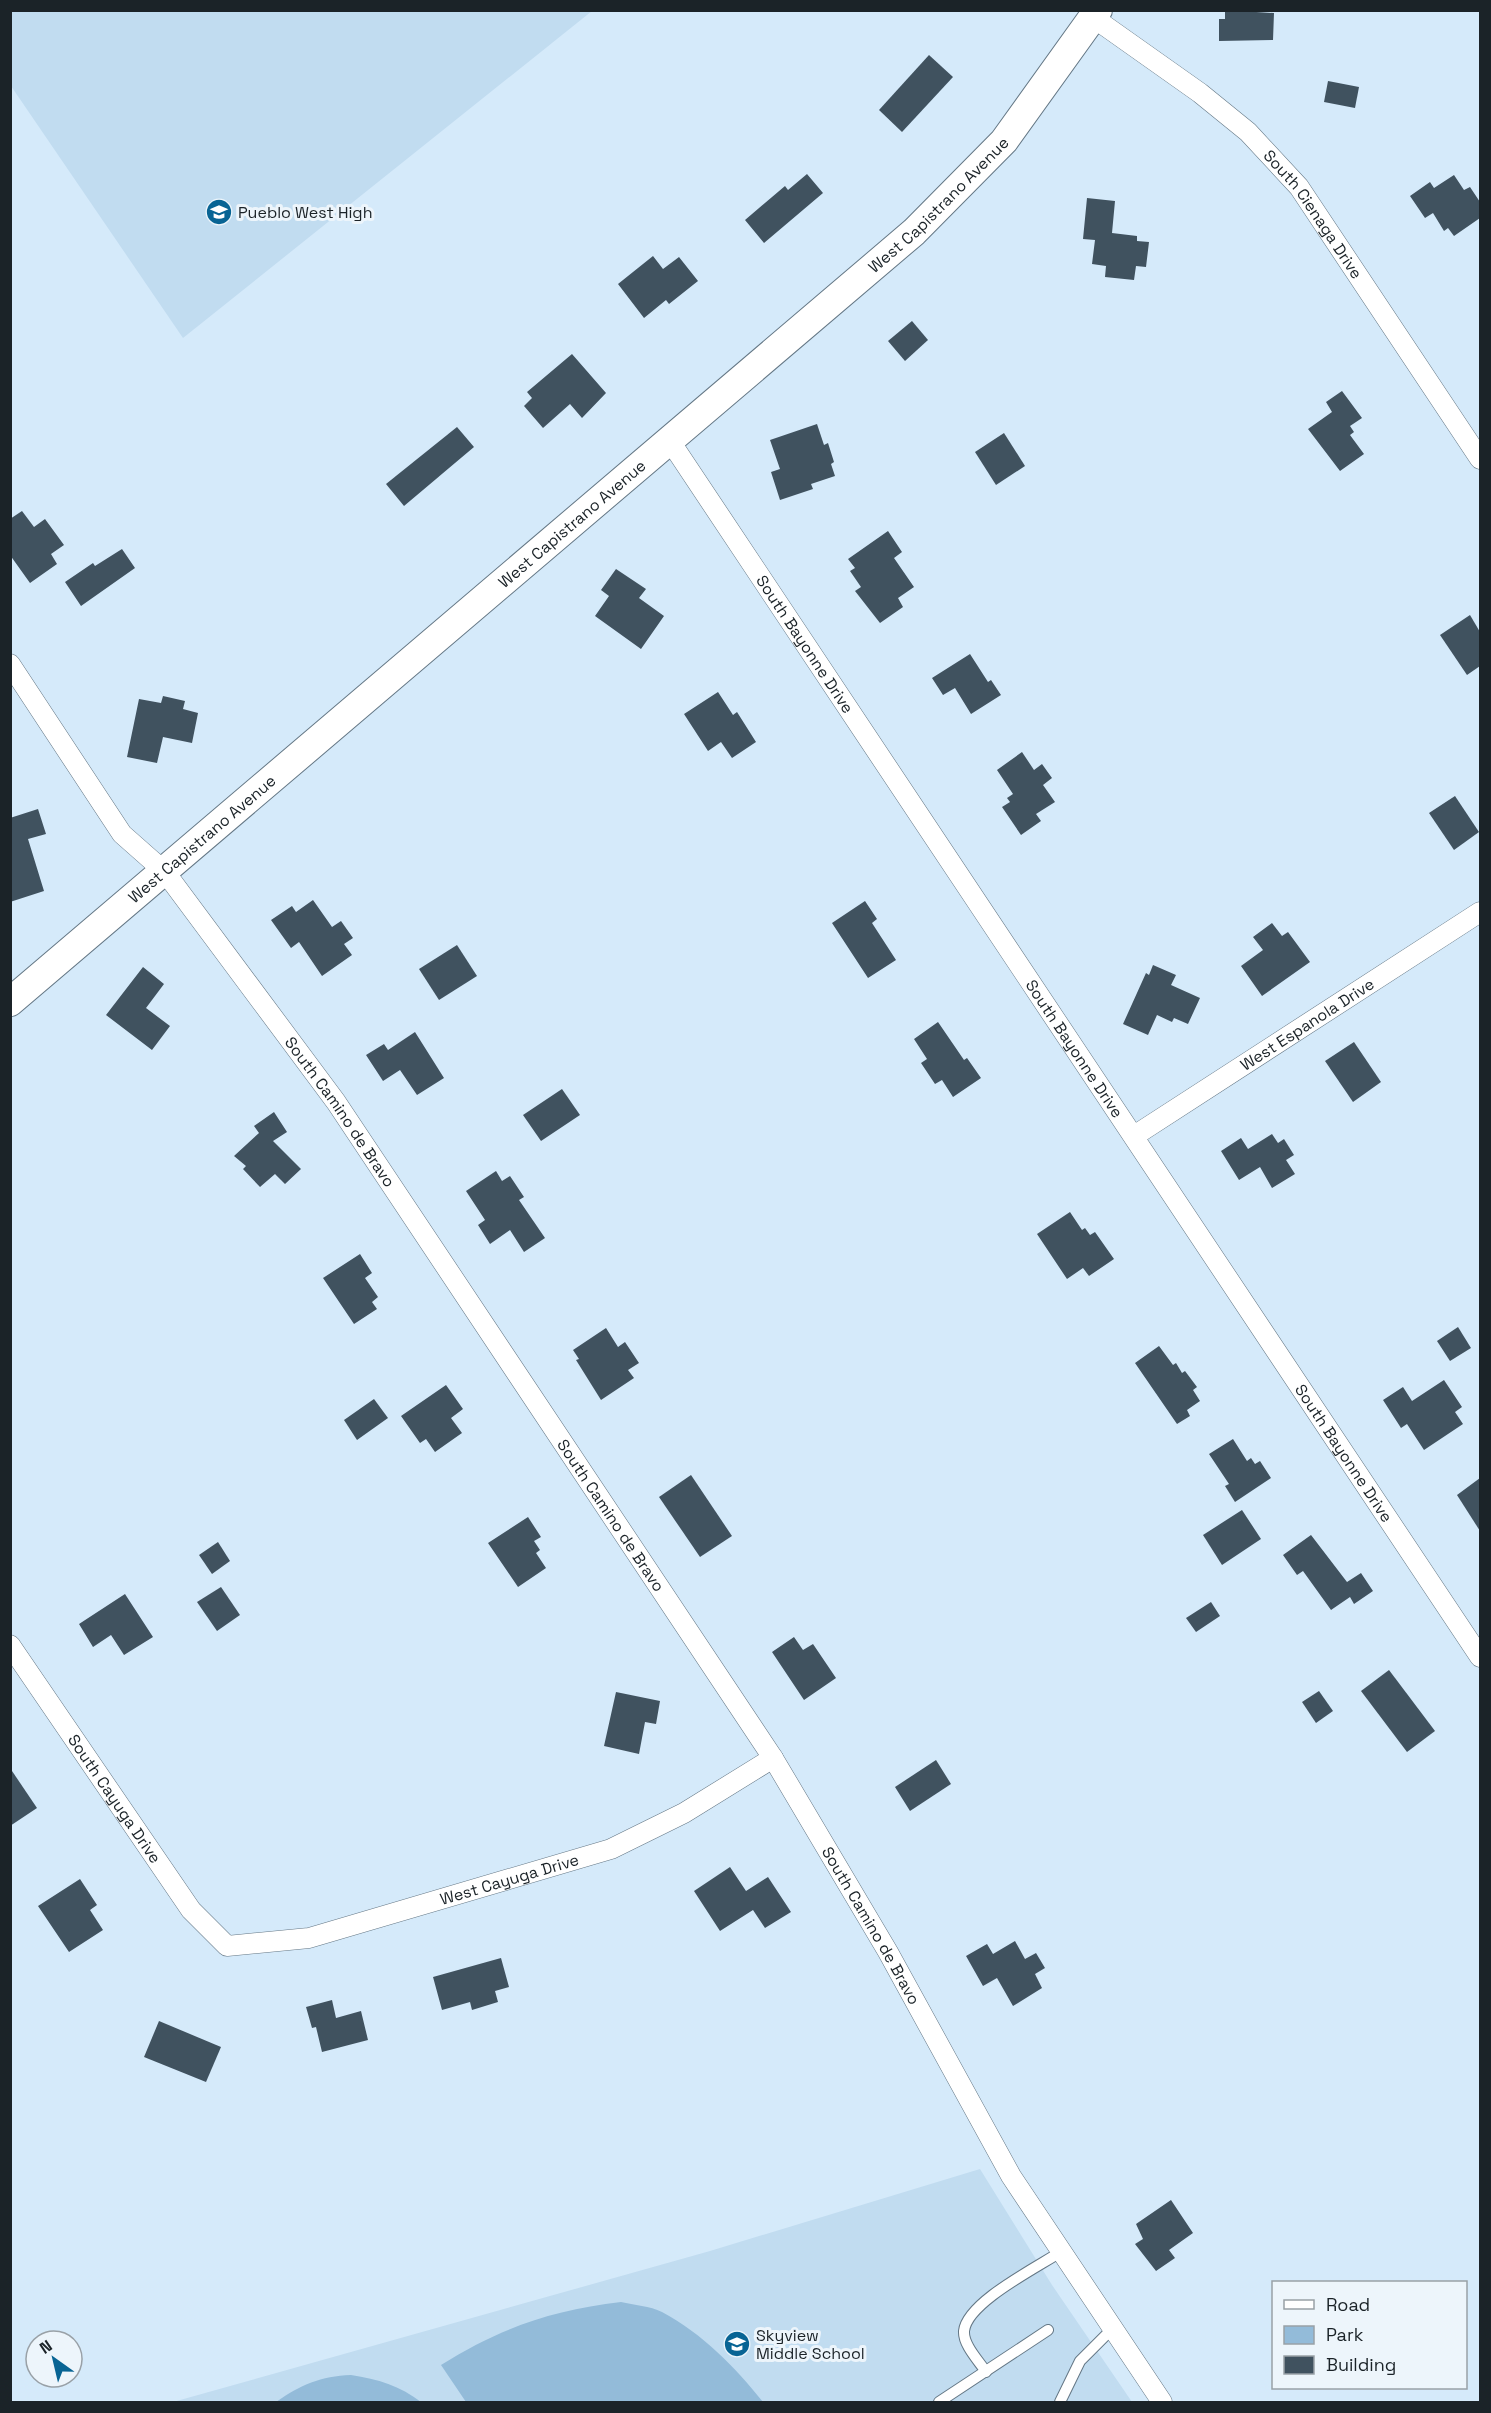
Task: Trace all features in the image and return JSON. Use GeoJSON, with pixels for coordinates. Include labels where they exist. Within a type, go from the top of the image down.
{"type":"FeatureCollection","features":[{"type":"Feature","properties":{"kind":"street","name":"West Capistrano Avenue"},"geometry":{"type":"LineString","coordinates":[[10,1002],[914,232],[965,183],[1004,141],[1096,14]]}},
{"type":"Feature","properties":{"kind":"street","name":"South Cienaga Drive"},"geometry":{"type":"LineString","coordinates":[[1096,14],[1248,132],[1299,187],[1480,459]]}},
{"type":"Feature","properties":{"kind":"street","name":"South Bayonne Drive"},"geometry":{"type":"LineString","coordinates":[[670,441],[1479,1651]]}},
{"type":"Feature","properties":{"kind":"street","name":"South Camino de Bravo"},"geometry":{"type":"LineString","coordinates":[[10,664],[122,834],[165,872],[336,1101],[773,1758],[888,1952],[1011,2176],[1161,2402]]}},
{"type":"Feature","properties":{"kind":"street","name":"West Espanola Drive"},"geometry":{"type":"LineString","coordinates":[[1134,1136],[1480,912]]}},
{"type":"Feature","properties":{"kind":"street","name":"South Cayuga Drive"},"geometry":{"type":"LineString","coordinates":[[10,1645],[191,1910],[227,1946]]}},
{"type":"Feature","properties":{"kind":"street","name":"West Cayuga Drive"},"geometry":{"type":"LineString","coordinates":[[227,1946],[309,1938],[612,1849],[684,1813],[773,1758]]}},
{"type":"Feature","properties":{"kind":"lane"},"geometry":{"type":"LineString","coordinates":[[986,2372],[966,2341],[964,2332],[968,2320],[981,2304],[1062,2251]]}},
{"type":"Feature","properties":{"kind":"lane"},"geometry":{"type":"LineString","coordinates":[[1060,2403],[1080,2361],[1113,2328]]}},
{"type":"Feature","properties":{"kind":"lane"},"geometry":{"type":"LineString","coordinates":[[939,2403],[1048,2330]]}},
{"type":"Feature","properties":{"kind":"shaded area","name":"Pueblo West High"},"geometry":{"type":"Polygon","coordinates":[[[10,11],[592,11],[183,338],[11,86],[10,11]]]}},
{"type":"Feature","properties":{"kind":"shaded area","name":"Skyview Middle School"},"geometry":{"type":"Polygon","coordinates":[[[980,2169],[1052,2285],[1132,2402],[173,2402],[710,2251],[980,2169]]]}},
{"type":"Feature","properties":{"kind":"green space"},"geometry":{"type":"Polygon","coordinates":[[[621,2302],[662,2312],[691,2330],[730,2364],[763,2402],[466,2402],[441,2365],[484,2341],[527,2323],[572,2310],[621,2302]]]}},
{"type":"Feature","properties":{"kind":"green space"},"geometry":{"type":"Polygon","coordinates":[[[351,2375],[388,2384],[421,2402],[276,2402],[311,2382],[351,2375]]]}},
{"type":"Feature","properties":{"kind":"building"},"geometry":{"type":"Polygon","coordinates":[[[1225,10],[1274,13],[1273,40],[1219,41],[1219,19],[1225,19],[1225,10]]]}},
{"type":"Feature","properties":{"kind":"building"},"geometry":{"type":"Polygon","coordinates":[[[929,55],[953,77],[902,132],[879,110],[929,55]]]}},
{"type":"Feature","properties":{"kind":"building"},"geometry":{"type":"Polygon","coordinates":[[[1328,81],[1359,87],[1355,108],[1324,102],[1328,81]]]}},
{"type":"Feature","properties":{"kind":"building"},"geometry":{"type":"Polygon","coordinates":[[[807,174],[823,193],[764,243],[745,220],[785,186],[788,190],[807,174]]]}},
{"type":"Feature","properties":{"kind":"building"},"geometry":{"type":"Polygon","coordinates":[[[1454,175],[1464,190],[1470,187],[1480,202],[1480,218],[1454,236],[1448,228],[1444,231],[1433,213],[1425,218],[1410,196],[1430,182],[1434,188],[1454,175]]]}},
{"type":"Feature","properties":{"kind":"building"},"geometry":{"type":"Polygon","coordinates":[[[1087,198],[1115,201],[1112,233],[1137,236],[1137,241],[1149,242],[1146,267],[1136,266],[1134,280],[1105,277],[1106,266],[1092,264],[1095,240],[1083,239],[1087,198]]]}},
{"type":"Feature","properties":{"kind":"building"},"geometry":{"type":"Polygon","coordinates":[[[653,256],[663,269],[679,257],[698,281],[669,304],[666,300],[644,318],[618,284],[653,256]]]}},
{"type":"Feature","properties":{"kind":"building"},"geometry":{"type":"Polygon","coordinates":[[[912,321],[928,340],[905,361],[888,341],[912,321]]]}},
{"type":"Feature","properties":{"kind":"building"},"geometry":{"type":"Polygon","coordinates":[[[572,354],[606,393],[582,418],[570,404],[543,428],[524,406],[532,398],[527,392],[572,354]]]}},
{"type":"Feature","properties":{"kind":"building"},"geometry":{"type":"Polygon","coordinates":[[[1342,391],[1362,418],[1350,426],[1354,432],[1350,435],[1364,454],[1340,471],[1308,429],[1332,412],[1326,402],[1342,391]]]}},
{"type":"Feature","properties":{"kind":"building"},"geometry":{"type":"Polygon","coordinates":[[[817,424],[824,445],[828,443],[834,462],[831,464],[835,476],[811,484],[813,489],[780,500],[771,472],[780,469],[770,440],[817,424]]]}},
{"type":"Feature","properties":{"kind":"building"},"geometry":{"type":"Polygon","coordinates":[[[457,427],[474,447],[404,506],[386,484],[457,427]]]}},
{"type":"Feature","properties":{"kind":"building"},"geometry":{"type":"Polygon","coordinates":[[[1004,433],[1025,466],[996,485],[975,452],[1004,433]]]}},
{"type":"Feature","properties":{"kind":"building"},"geometry":{"type":"Polygon","coordinates":[[[22,511],[34,527],[45,519],[64,545],[51,554],[57,564],[30,583],[10,555],[10,519],[22,511]]]}},
{"type":"Feature","properties":{"kind":"building"},"geometry":{"type":"Polygon","coordinates":[[[888,531],[902,552],[894,558],[914,587],[898,598],[903,607],[880,623],[855,591],[861,587],[850,571],[855,568],[848,559],[888,531]]]}},
{"type":"Feature","properties":{"kind":"building"},"geometry":{"type":"Polygon","coordinates":[[[122,549],[135,568],[81,606],[65,582],[93,563],[95,566],[122,549]]]}},
{"type":"Feature","properties":{"kind":"building"},"geometry":{"type":"Polygon","coordinates":[[[616,569],[646,589],[639,598],[664,616],[641,649],[595,616],[609,596],[601,590],[616,569]]]}},
{"type":"Feature","properties":{"kind":"building"},"geometry":{"type":"Polygon","coordinates":[[[1470,615],[1480,632],[1480,666],[1467,675],[1440,635],[1470,615]]]}},
{"type":"Feature","properties":{"kind":"building"},"geometry":{"type":"Polygon","coordinates":[[[970,654],[988,682],[991,680],[1001,695],[971,714],[955,688],[943,695],[932,678],[970,654]]]}},
{"type":"Feature","properties":{"kind":"building"},"geometry":{"type":"Polygon","coordinates":[[[718,692],[733,715],[737,712],[756,742],[732,758],[721,742],[708,751],[684,714],[718,692]]]}},
{"type":"Feature","properties":{"kind":"building"},"geometry":{"type":"Polygon","coordinates":[[[163,696],[185,701],[183,709],[198,713],[192,743],[163,737],[157,763],[127,757],[139,699],[161,703],[163,696]]]}},
{"type":"Feature","properties":{"kind":"building"},"geometry":{"type":"Polygon","coordinates":[[[1022,752],[1034,770],[1042,764],[1052,778],[1043,785],[1055,802],[1036,814],[1041,821],[1021,835],[1002,807],[1010,802],[1007,798],[1013,794],[997,770],[1022,752]]]}},
{"type":"Feature","properties":{"kind":"building"},"geometry":{"type":"Polygon","coordinates":[[[1455,796],[1479,832],[1454,850],[1429,813],[1455,796]]]}},
{"type":"Feature","properties":{"kind":"building"},"geometry":{"type":"Polygon","coordinates":[[[38,809],[46,834],[28,839],[44,891],[10,902],[10,818],[38,809]]]}},
{"type":"Feature","properties":{"kind":"building"},"geometry":{"type":"Polygon","coordinates":[[[313,900],[332,927],[341,921],[353,938],[344,944],[352,955],[322,976],[299,942],[291,948],[271,920],[292,906],[296,912],[313,900]]]}},
{"type":"Feature","properties":{"kind":"building"},"geometry":{"type":"Polygon","coordinates":[[[865,901],[877,919],[872,923],[896,960],[868,978],[832,923],[865,901]]]}},
{"type":"Feature","properties":{"kind":"building"},"geometry":{"type":"Polygon","coordinates":[[[1272,923],[1282,936],[1288,932],[1310,962],[1262,996],[1241,966],[1263,950],[1253,937],[1272,923]]]}},
{"type":"Feature","properties":{"kind":"building"},"geometry":{"type":"Polygon","coordinates":[[[457,945],[477,976],[439,1000],[419,969],[457,945]]]}},
{"type":"Feature","properties":{"kind":"building"},"geometry":{"type":"Polygon","coordinates":[[[1153,965],[1176,975],[1171,985],[1200,998],[1188,1024],[1174,1018],[1172,1022],[1157,1015],[1148,1035],[1123,1024],[1146,973],[1149,975],[1153,965]]]}},
{"type":"Feature","properties":{"kind":"building"},"geometry":{"type":"Polygon","coordinates":[[[143,967],[164,984],[146,1008],[170,1026],[152,1050],[106,1015],[143,967]]]}},
{"type":"Feature","properties":{"kind":"building"},"geometry":{"type":"Polygon","coordinates":[[[938,1022],[964,1060],[967,1058],[981,1078],[953,1097],[942,1080],[935,1084],[921,1063],[927,1059],[914,1039],[938,1022]]]}},
{"type":"Feature","properties":{"kind":"building"},"geometry":{"type":"Polygon","coordinates":[[[415,1032],[444,1078],[417,1095],[400,1070],[383,1081],[366,1055],[384,1044],[388,1050],[415,1032]]]}},
{"type":"Feature","properties":{"kind":"building"},"geometry":{"type":"Polygon","coordinates":[[[1354,1042],[1381,1082],[1353,1102],[1325,1061],[1354,1042]]]}},
{"type":"Feature","properties":{"kind":"building"},"geometry":{"type":"Polygon","coordinates":[[[562,1089],[580,1115],[541,1141],[523,1115],[562,1089]]]}},
{"type":"Feature","properties":{"kind":"building"},"geometry":{"type":"Polygon","coordinates":[[[274,1112],[287,1132],[273,1141],[301,1169],[285,1184],[275,1174],[260,1187],[243,1169],[246,1166],[234,1156],[259,1133],[254,1126],[274,1112]]]}},
{"type":"Feature","properties":{"kind":"building"},"geometry":{"type":"Polygon","coordinates":[[[1272,1134],[1278,1143],[1284,1139],[1294,1155],[1286,1160],[1295,1174],[1272,1188],[1260,1167],[1239,1180],[1221,1151],[1241,1138],[1248,1149],[1272,1134]]]}},
{"type":"Feature","properties":{"kind":"building"},"geometry":{"type":"Polygon","coordinates":[[[496,1171],[502,1181],[510,1176],[524,1197],[519,1200],[545,1238],[524,1252],[510,1230],[490,1244],[478,1225],[485,1220],[466,1191],[496,1171]]]}},
{"type":"Feature","properties":{"kind":"building"},"geometry":{"type":"Polygon","coordinates":[[[1070,1212],[1082,1230],[1085,1228],[1090,1235],[1095,1232],[1114,1259],[1089,1276],[1083,1268],[1067,1279],[1037,1234],[1070,1212]]]}},
{"type":"Feature","properties":{"kind":"building"},"geometry":{"type":"Polygon","coordinates":[[[360,1254],[372,1273],[365,1278],[378,1297],[372,1302],[377,1309],[354,1324],[323,1278],[360,1254]]]}},
{"type":"Feature","properties":{"kind":"building"},"geometry":{"type":"Polygon","coordinates":[[[1458,1327],[1471,1348],[1450,1361],[1437,1341],[1458,1327]]]}},
{"type":"Feature","properties":{"kind":"building"},"geometry":{"type":"Polygon","coordinates":[[[606,1328],[618,1347],[625,1342],[639,1363],[628,1370],[634,1378],[601,1400],[576,1360],[579,1359],[573,1350],[606,1328]]]}},
{"type":"Feature","properties":{"kind":"building"},"geometry":{"type":"Polygon","coordinates":[[[1159,1346],[1173,1365],[1176,1363],[1182,1373],[1185,1371],[1197,1387],[1193,1390],[1200,1401],[1187,1410],[1190,1416],[1177,1424],[1135,1363],[1159,1346]]]}},
{"type":"Feature","properties":{"kind":"building"},"geometry":{"type":"Polygon","coordinates":[[[1444,1380],[1462,1407],[1455,1412],[1463,1424],[1424,1450],[1407,1424],[1401,1428],[1383,1400],[1403,1387],[1412,1401],[1444,1380]]]}},
{"type":"Feature","properties":{"kind":"building"},"geometry":{"type":"Polygon","coordinates":[[[446,1385],[463,1409],[451,1418],[462,1433],[435,1452],[426,1439],[420,1443],[401,1416],[446,1385]]]}},
{"type":"Feature","properties":{"kind":"building"},"geometry":{"type":"Polygon","coordinates":[[[374,1399],[388,1418],[357,1440],[344,1420],[374,1399]]]}},
{"type":"Feature","properties":{"kind":"building"},"geometry":{"type":"Polygon","coordinates":[[[1233,1439],[1247,1461],[1251,1458],[1255,1464],[1260,1461],[1271,1478],[1235,1502],[1225,1486],[1229,1484],[1209,1454],[1233,1439]]]}},
{"type":"Feature","properties":{"kind":"building"},"geometry":{"type":"Polygon","coordinates":[[[691,1475],[732,1536],[700,1557],[659,1497],[691,1475]]]}},
{"type":"Feature","properties":{"kind":"building"},"geometry":{"type":"Polygon","coordinates":[[[1480,1478],[1480,1531],[1457,1495],[1480,1478]]]}},
{"type":"Feature","properties":{"kind":"building"},"geometry":{"type":"Polygon","coordinates":[[[1242,1510],[1261,1539],[1222,1565],[1203,1535],[1242,1510]]]}},
{"type":"Feature","properties":{"kind":"building"},"geometry":{"type":"Polygon","coordinates":[[[528,1517],[541,1537],[534,1541],[540,1550],[536,1553],[546,1568],[518,1587],[488,1543],[528,1517]]]}},
{"type":"Feature","properties":{"kind":"building"},"geometry":{"type":"Polygon","coordinates":[[[1311,1535],[1347,1582],[1361,1573],[1373,1591],[1354,1604],[1350,1597],[1331,1610],[1303,1571],[1297,1575],[1283,1555],[1311,1535]]]}},
{"type":"Feature","properties":{"kind":"building"},"geometry":{"type":"Polygon","coordinates":[[[218,1542],[230,1561],[212,1574],[199,1555],[218,1542]]]}},
{"type":"Feature","properties":{"kind":"building"},"geometry":{"type":"Polygon","coordinates":[[[221,1587],[240,1615],[217,1631],[197,1602],[221,1587]]]}},
{"type":"Feature","properties":{"kind":"building"},"geometry":{"type":"Polygon","coordinates":[[[125,1594],[153,1637],[124,1655],[111,1635],[93,1647],[79,1624],[125,1594]]]}},
{"type":"Feature","properties":{"kind":"building"},"geometry":{"type":"Polygon","coordinates":[[[1211,1602],[1220,1616],[1196,1632],[1186,1618],[1211,1602]]]}},
{"type":"Feature","properties":{"kind":"building"},"geometry":{"type":"Polygon","coordinates":[[[794,1637],[803,1650],[813,1644],[836,1678],[804,1700],[772,1652],[794,1637]]]}},
{"type":"Feature","properties":{"kind":"building"},"geometry":{"type":"Polygon","coordinates":[[[1389,1670],[1435,1731],[1407,1752],[1361,1691],[1389,1670]]]}},
{"type":"Feature","properties":{"kind":"building"},"geometry":{"type":"Polygon","coordinates":[[[1319,1691],[1333,1711],[1316,1723],[1302,1702],[1319,1691]]]}},
{"type":"Feature","properties":{"kind":"building"},"geometry":{"type":"Polygon","coordinates":[[[616,1692],[660,1701],[656,1724],[645,1722],[639,1754],[604,1746],[616,1692]]]}},
{"type":"Feature","properties":{"kind":"building"},"geometry":{"type":"Polygon","coordinates":[[[936,1760],[951,1784],[910,1811],[895,1787],[936,1760]]]}},
{"type":"Feature","properties":{"kind":"building"},"geometry":{"type":"Polygon","coordinates":[[[10,1768],[37,1808],[10,1826],[10,1768]]]}},
{"type":"Feature","properties":{"kind":"building"},"geometry":{"type":"Polygon","coordinates":[[[730,1867],[746,1891],[768,1877],[791,1912],[765,1928],[753,1910],[720,1931],[694,1891],[730,1867]]]}},
{"type":"Feature","properties":{"kind":"building"},"geometry":{"type":"Polygon","coordinates":[[[80,1879],[97,1905],[90,1910],[103,1930],[69,1952],[38,1906],[80,1879]]]}},
{"type":"Feature","properties":{"kind":"building"},"geometry":{"type":"Polygon","coordinates":[[[1015,1941],[1025,1959],[1036,1953],[1045,1968],[1035,1974],[1042,1988],[1013,2006],[997,1978],[983,1986],[966,1956],[987,1944],[993,1954],[1015,1941]]]}},
{"type":"Feature","properties":{"kind":"building"},"geometry":{"type":"Polygon","coordinates":[[[501,1958],[509,1987],[495,1991],[498,2002],[472,2010],[470,2002],[442,2010],[433,1977],[501,1958]]]}},
{"type":"Feature","properties":{"kind":"building"},"geometry":{"type":"Polygon","coordinates":[[[332,2000],[336,2018],[361,2011],[368,2040],[322,2052],[316,2027],[312,2028],[306,2007],[332,2000]]]}},
{"type":"Feature","properties":{"kind":"building"},"geometry":{"type":"Polygon","coordinates":[[[159,2021],[221,2047],[206,2082],[144,2057],[159,2021]]]}},
{"type":"Feature","properties":{"kind":"building"},"geometry":{"type":"Polygon","coordinates":[[[1171,2200],[1193,2233],[1169,2250],[1175,2258],[1156,2271],[1135,2244],[1143,2239],[1136,2224],[1171,2200]]]}},
{"type":"Feature","properties":{"kind":"place","name":"Pueblo West High"},"geometry":{"type":"Point","coordinates":[219,212]}},
{"type":"Feature","properties":{"kind":"place","name":"Skyview Middle School"},"geometry":{"type":"Point","coordinates":[737,2344]}}]}
